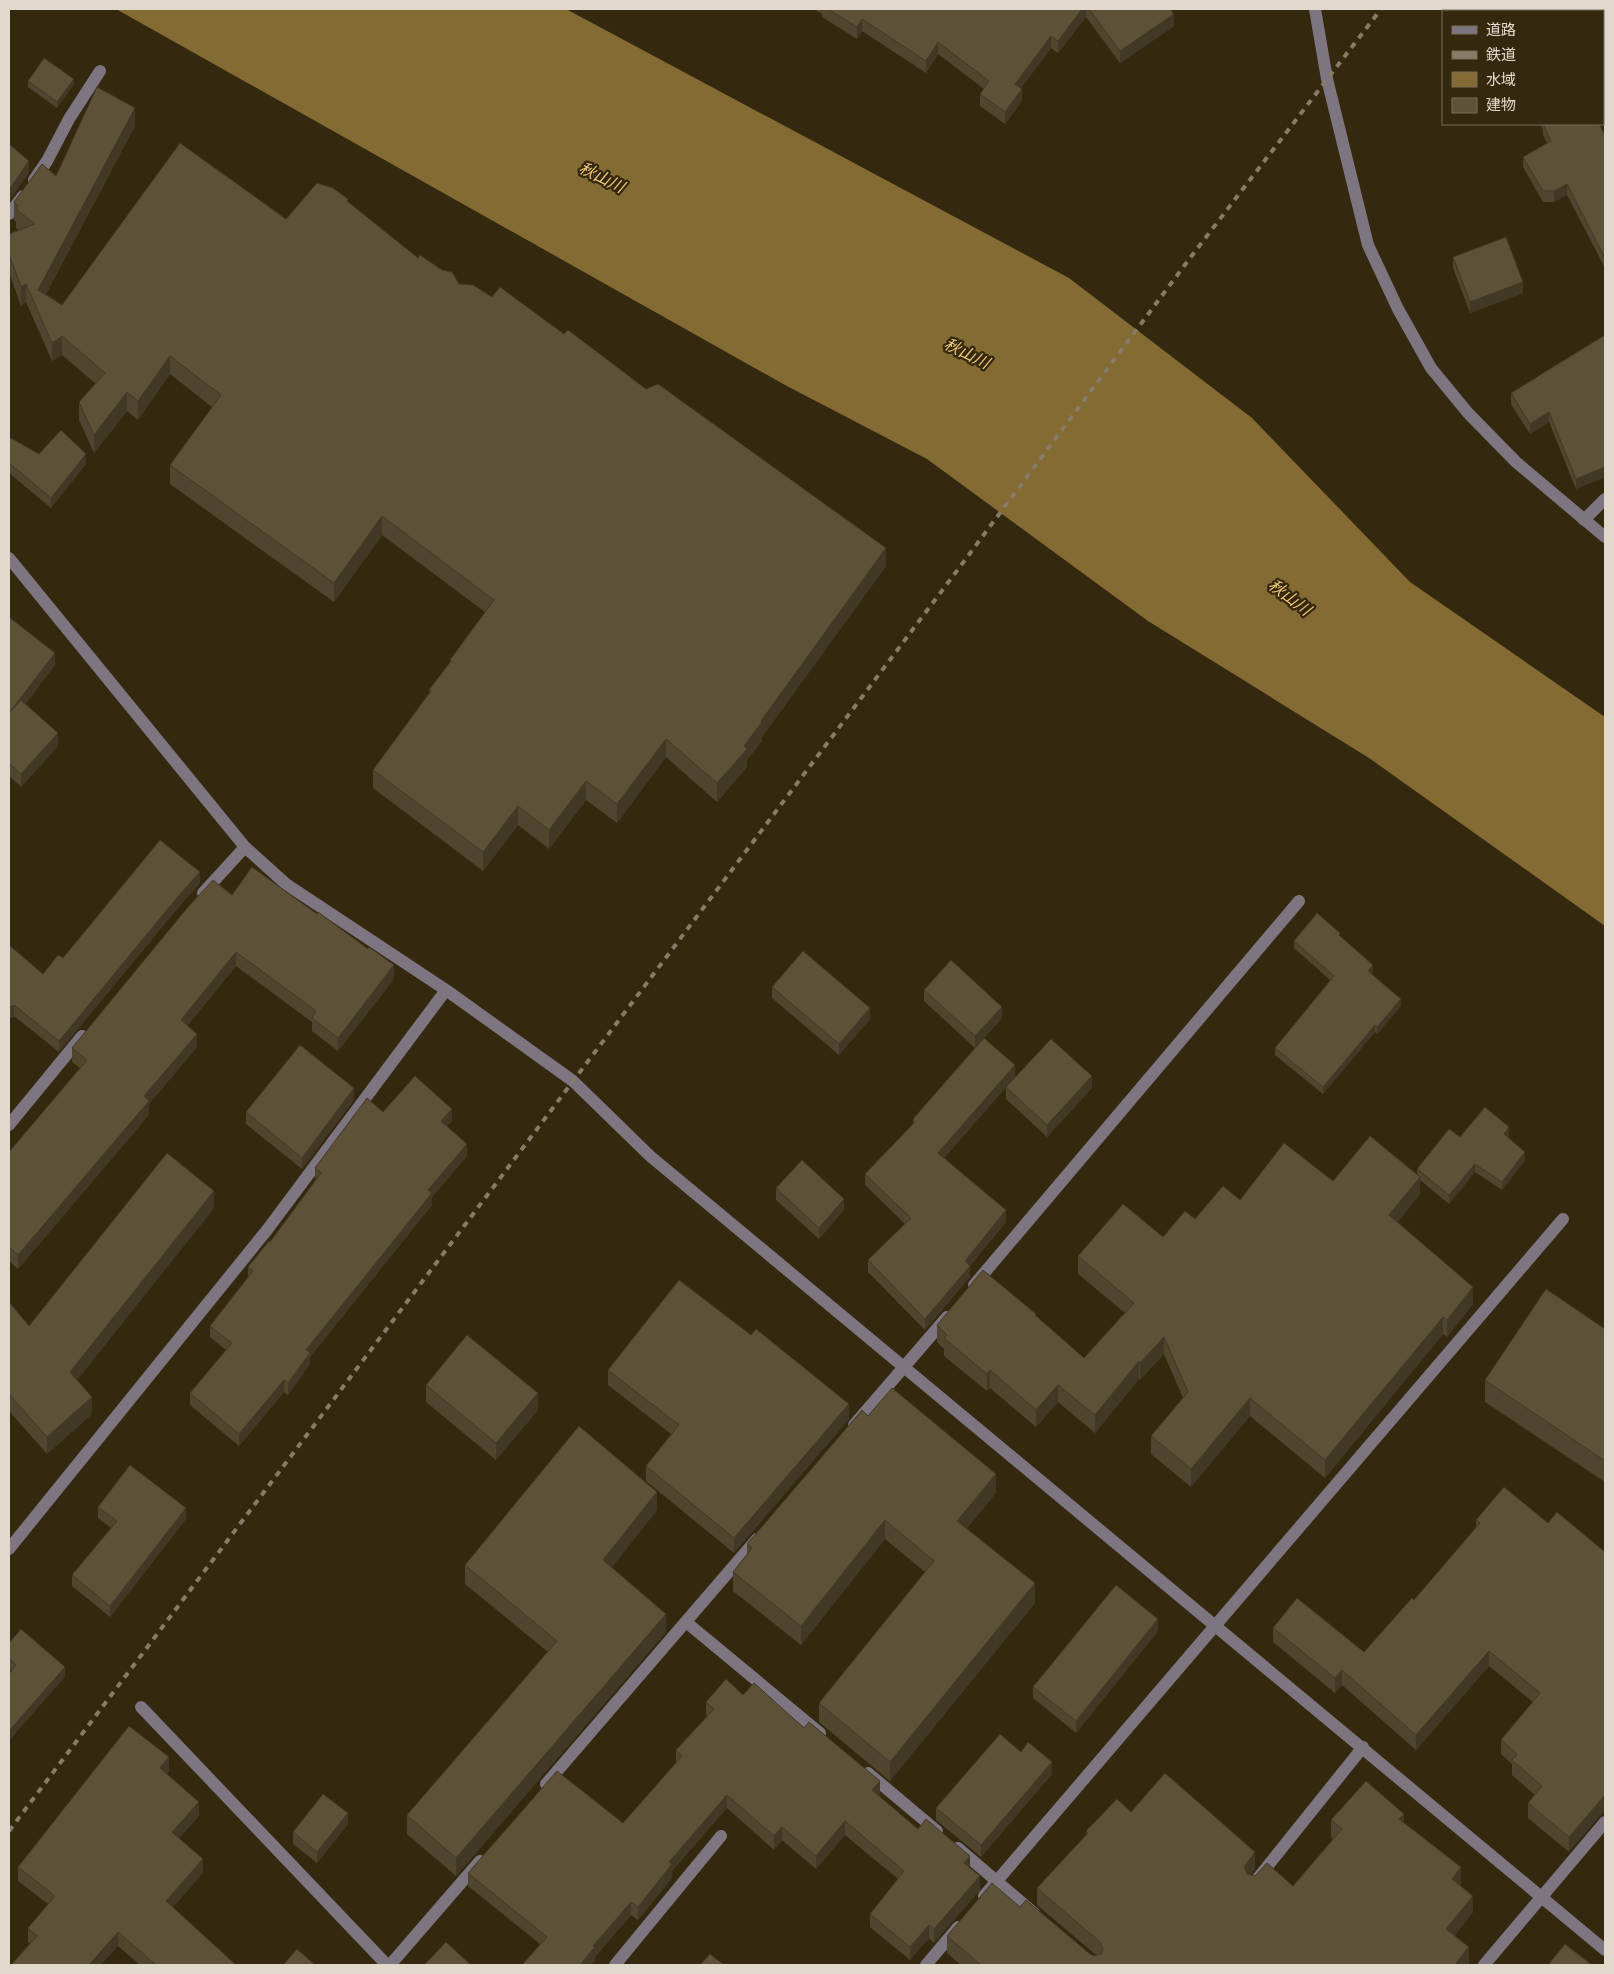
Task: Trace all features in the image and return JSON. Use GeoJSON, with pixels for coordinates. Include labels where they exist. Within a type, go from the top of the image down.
{"type":"FeatureCollection","features":[{"type":"Feature","properties":{"kind":"street"},"geometry":{"type":"LineString","coordinates":[[1314,9],[1327,79],[1368,245],[1398,309],[1431,368],[1468,413],[1516,462],[1605,537]]}},
{"type":"Feature","properties":{"kind":"street"},"geometry":{"type":"LineString","coordinates":[[9,214],[47,161],[69,119],[100,71]]}},
{"type":"Feature","properties":{"kind":"street"},"geometry":{"type":"LineString","coordinates":[[1584,520],[1605,499]]}},
{"type":"Feature","properties":{"kind":"street"},"geometry":{"type":"LineString","coordinates":[[9,558],[245,847],[286,884],[446,990],[573,1081],[650,1156],[1605,1950]]}},
{"type":"Feature","properties":{"kind":"street"},"geometry":{"type":"LineString","coordinates":[[195,902],[245,847]]}},
{"type":"Feature","properties":{"kind":"street"},"geometry":{"type":"LineString","coordinates":[[968,1292],[1299,901]]}},
{"type":"Feature","properties":{"kind":"street"},"geometry":{"type":"LineString","coordinates":[[9,1549],[267,1230],[446,990]]}},
{"type":"Feature","properties":{"kind":"street"},"geometry":{"type":"LineString","coordinates":[[9,1125],[88,1030]]}},
{"type":"Feature","properties":{"kind":"street"},"geometry":{"type":"LineString","coordinates":[[926,1965],[1563,1219]]}},
{"type":"Feature","properties":{"kind":"street"},"geometry":{"type":"LineString","coordinates":[[846,1435],[955,1307]]}},
{"type":"Feature","properties":{"kind":"street"},"geometry":{"type":"LineString","coordinates":[[538,1794],[763,1532]]}},
{"type":"Feature","properties":{"kind":"street"},"geometry":{"type":"LineString","coordinates":[[686,1622],[830,1742]]}},
{"type":"Feature","properties":{"kind":"street"},"geometry":{"type":"LineString","coordinates":[[141,1708],[389,1965],[487,1853]]}},
{"type":"Feature","properties":{"kind":"street"},"geometry":{"type":"LineString","coordinates":[[1252,1885],[1363,1747]]}},
{"type":"Feature","properties":{"kind":"street"},"geometry":{"type":"LineString","coordinates":[[860,1767],[1042,1920]]}},
{"type":"Feature","properties":{"kind":"street"},"geometry":{"type":"LineString","coordinates":[[1484,1965],[1605,1822]]}},
{"type":"Feature","properties":{"kind":"street"},"geometry":{"type":"LineString","coordinates":[[614,1965],[722,1836]]}},
{"type":"Feature","properties":{"kind":"water","name":"秋山川"},"geometry":{"type":"Polygon","coordinates":[[[116,9],[566,9],[1069,278],[1252,418],[1410,582],[1605,717],[1605,926],[1369,758],[1148,621],[927,459],[785,385],[116,9]]]}},
{"type":"Feature","properties":{"kind":"building"},"geometry":{"type":"Polygon","coordinates":[[[828,9],[1082,9],[1058,41],[1051,36],[1015,84],[1022,89],[1005,112],[980,94],[989,81],[938,42],[926,61],[862,19],[857,27],[828,9]]]}},
{"type":"Feature","properties":{"kind":"building"},"geometry":{"type":"Polygon","coordinates":[[[1089,9],[1170,9],[1174,14],[1120,51],[1089,9]]]}},
{"type":"Feature","properties":{"kind":"building"},"geometry":{"type":"Polygon","coordinates":[[[44,58],[74,79],[57,102],[28,81],[44,58]]]}},
{"type":"Feature","properties":{"kind":"building"},"geometry":{"type":"Polygon","coordinates":[[[97,87],[135,108],[38,290],[62,305],[180,143],[286,219],[317,183],[333,188],[348,199],[347,201],[418,258],[420,255],[442,270],[452,272],[459,284],[473,285],[492,297],[500,287],[564,334],[568,330],[646,389],[658,384],[886,548],[761,721],[744,746],[747,749],[717,783],[666,739],[617,804],[586,781],[549,830],[518,806],[483,852],[373,770],[494,600],[382,516],[334,583],[170,465],[221,395],[170,356],[138,401],[127,392],[94,435],[79,402],[105,373],[62,336],[52,343],[26,284],[21,287],[9,254],[9,234],[35,224],[16,209],[18,206],[14,202],[42,164],[56,176],[97,87]]]}},
{"type":"Feature","properties":{"kind":"building"},"geometry":{"type":"Polygon","coordinates":[[[1543,125],[1600,125],[1605,135],[1605,258],[1567,184],[1554,191],[1543,191],[1523,157],[1551,141],[1543,125]]]}},
{"type":"Feature","properties":{"kind":"building"},"geometry":{"type":"Polygon","coordinates":[[[9,144],[29,161],[9,190],[9,144]]]}},
{"type":"Feature","properties":{"kind":"building"},"geometry":{"type":"Polygon","coordinates":[[[1506,237],[1523,282],[1470,302],[1453,257],[1506,237]]]}},
{"type":"Feature","properties":{"kind":"building"},"geometry":{"type":"Polygon","coordinates":[[[1605,335],[1605,467],[1576,479],[1549,412],[1530,424],[1511,393],[1605,335]]]}},
{"type":"Feature","properties":{"kind":"building"},"geometry":{"type":"Polygon","coordinates":[[[61,430],[86,454],[51,498],[9,463],[9,437],[39,454],[61,430]]]}},
{"type":"Feature","properties":{"kind":"building"},"geometry":{"type":"Polygon","coordinates":[[[9,617],[55,653],[9,713],[9,617]]]}},
{"type":"Feature","properties":{"kind":"building"},"geometry":{"type":"Polygon","coordinates":[[[21,700],[58,733],[21,774],[9,763],[9,713],[21,700]]]}},
{"type":"Feature","properties":{"kind":"building"},"geometry":{"type":"Polygon","coordinates":[[[160,840],[200,872],[59,1041],[14,1005],[11,1007],[9,1005],[9,945],[43,974],[58,955],[63,958],[160,840]]]}},
{"type":"Feature","properties":{"kind":"building"},"geometry":{"type":"Polygon","coordinates":[[[252,867],[317,914],[318,912],[368,949],[369,947],[394,965],[338,1038],[312,1018],[316,1011],[236,952],[181,1020],[197,1034],[144,1096],[149,1101],[18,1255],[9,1247],[9,1152],[87,1060],[72,1048],[188,907],[213,880],[232,895],[252,867]]]}},
{"type":"Feature","properties":{"kind":"building"},"geometry":{"type":"Polygon","coordinates":[[[1317,913],[1373,965],[1368,971],[1401,999],[1377,1027],[1375,1025],[1323,1087],[1275,1048],[1334,976],[1294,941],[1317,913]]]}},
{"type":"Feature","properties":{"kind":"building"},"geometry":{"type":"Polygon","coordinates":[[[803,951],[870,1008],[839,1044],[772,987],[803,951]]]}},
{"type":"Feature","properties":{"kind":"building"},"geometry":{"type":"Polygon","coordinates":[[[951,960],[1002,1007],[975,1036],[924,990],[951,960]]]}},
{"type":"Feature","properties":{"kind":"building"},"geometry":{"type":"Polygon","coordinates":[[[984,1038],[1015,1065],[938,1153],[1006,1210],[965,1261],[970,1266],[925,1319],[868,1260],[911,1218],[865,1174],[915,1122],[913,1119],[984,1038]]]}},
{"type":"Feature","properties":{"kind":"building"},"geometry":{"type":"Polygon","coordinates":[[[1051,1039],[1092,1076],[1047,1125],[1006,1087],[1051,1039]]]}},
{"type":"Feature","properties":{"kind":"building"},"geometry":{"type":"Polygon","coordinates":[[[300,1045],[354,1088],[302,1158],[246,1112],[300,1045]]]}},
{"type":"Feature","properties":{"kind":"building"},"geometry":{"type":"Polygon","coordinates":[[[415,1076],[452,1109],[441,1121],[467,1144],[428,1190],[432,1193],[306,1350],[310,1353],[288,1383],[284,1380],[239,1434],[190,1393],[232,1343],[210,1326],[253,1271],[248,1267],[270,1242],[321,1173],[315,1168],[367,1098],[383,1112],[415,1076]]]}},
{"type":"Feature","properties":{"kind":"building"},"geometry":{"type":"Polygon","coordinates":[[[1485,1107],[1509,1127],[1504,1134],[1525,1152],[1502,1182],[1475,1164],[1449,1195],[1417,1169],[1449,1129],[1460,1137],[1485,1107]]]}},
{"type":"Feature","properties":{"kind":"building"},"geometry":{"type":"Polygon","coordinates":[[[1370,1136],[1420,1177],[1389,1215],[1473,1287],[1447,1320],[1443,1317],[1325,1460],[1250,1398],[1191,1469],[1151,1436],[1188,1392],[1164,1337],[1140,1363],[1139,1361],[1095,1415],[1058,1385],[1036,1410],[990,1370],[987,1374],[944,1338],[947,1335],[937,1325],[983,1270],[1036,1314],[1084,1358],[1134,1303],[1078,1256],[1123,1204],[1163,1237],[1185,1211],[1195,1219],[1223,1186],[1240,1200],[1284,1143],[1333,1181],[1370,1136]]]}},
{"type":"Feature","properties":{"kind":"building"},"geometry":{"type":"Polygon","coordinates":[[[167,1153],[214,1191],[70,1372],[92,1397],[47,1437],[9,1394],[9,1302],[29,1326],[167,1153]]]}},
{"type":"Feature","properties":{"kind":"building"},"geometry":{"type":"Polygon","coordinates":[[[802,1160],[844,1199],[819,1228],[776,1188],[802,1160]]]}},
{"type":"Feature","properties":{"kind":"building"},"geometry":{"type":"Polygon","coordinates":[[[679,1280],[751,1335],[756,1329],[849,1404],[734,1538],[646,1466],[679,1425],[608,1370],[679,1280]]]}},
{"type":"Feature","properties":{"kind":"building"},"geometry":{"type":"Polygon","coordinates":[[[1546,1289],[1605,1329],[1605,1461],[1485,1380],[1546,1289]]]}},
{"type":"Feature","properties":{"kind":"building"},"geometry":{"type":"Polygon","coordinates":[[[467,1335],[538,1393],[496,1443],[426,1385],[467,1335]]]}},
{"type":"Feature","properties":{"kind":"building"},"geometry":{"type":"Polygon","coordinates":[[[892,1388],[996,1474],[957,1521],[1035,1583],[890,1762],[819,1703],[934,1561],[885,1520],[801,1626],[733,1572],[752,1548],[747,1544],[862,1410],[868,1416],[892,1388]]]}},
{"type":"Feature","properties":{"kind":"building"},"geometry":{"type":"Polygon","coordinates":[[[579,1426],[657,1492],[603,1560],[666,1614],[456,1858],[407,1815],[557,1641],[465,1565],[579,1426]]]}},
{"type":"Feature","properties":{"kind":"building"},"geometry":{"type":"Polygon","coordinates":[[[130,1465],[186,1508],[110,1606],[72,1575],[117,1521],[98,1507],[130,1465]]]}},
{"type":"Feature","properties":{"kind":"building"},"geometry":{"type":"Polygon","coordinates":[[[1504,1487],[1548,1523],[1557,1512],[1605,1552],[1605,1795],[1569,1837],[1528,1803],[1542,1786],[1512,1760],[1517,1754],[1501,1740],[1540,1693],[1489,1651],[1416,1735],[1342,1670],[1335,1678],[1273,1628],[1297,1598],[1364,1652],[1412,1598],[1414,1600],[1480,1523],[1476,1520],[1504,1487]]]}},
{"type":"Feature","properties":{"kind":"building"},"geometry":{"type":"Polygon","coordinates":[[[1116,1585],[1158,1619],[1076,1721],[1033,1687],[1116,1585]]]}},
{"type":"Feature","properties":{"kind":"building"},"geometry":{"type":"Polygon","coordinates":[[[21,1629],[65,1667],[9,1731],[9,1674],[16,1665],[9,1658],[9,1643],[21,1629]]]}},
{"type":"Feature","properties":{"kind":"building"},"geometry":{"type":"Polygon","coordinates":[[[726,1679],[743,1695],[754,1683],[804,1728],[809,1722],[880,1781],[872,1790],[918,1829],[926,1819],[970,1856],[964,1863],[980,1876],[934,1929],[929,1925],[910,1947],[870,1914],[904,1871],[845,1821],[816,1856],[782,1827],[774,1836],[727,1795],[669,1862],[672,1864],[638,1907],[631,1902],[593,1946],[595,1947],[580,1965],[522,1965],[547,1937],[468,1873],[557,1771],[623,1823],[682,1756],[676,1750],[714,1709],[706,1702],[726,1679]]]}},
{"type":"Feature","properties":{"kind":"building"},"geometry":{"type":"Polygon","coordinates":[[[129,1726],[169,1757],[160,1768],[199,1802],[172,1832],[203,1859],[166,1901],[236,1965],[156,1965],[118,1932],[89,1965],[11,1965],[37,1936],[28,1928],[55,1896],[18,1867],[129,1726]]]}},
{"type":"Feature","properties":{"kind":"building"},"geometry":{"type":"Polygon","coordinates":[[[1000,1734],[1021,1752],[1028,1742],[1052,1762],[981,1845],[936,1808],[1000,1734]]]}},
{"type":"Feature","properties":{"kind":"building"},"geometry":{"type":"Polygon","coordinates":[[[1165,1773],[1255,1852],[1244,1867],[1247,1874],[1255,1876],[1267,1863],[1293,1886],[1342,1829],[1331,1820],[1366,1781],[1404,1814],[1399,1819],[1461,1867],[1452,1879],[1473,1896],[1446,1929],[1469,1947],[1456,1963],[1458,1965],[981,1965],[947,1936],[992,1883],[1020,1907],[1026,1900],[1090,1954],[1094,1956],[1101,1954],[1103,1949],[1100,1942],[1037,1888],[1088,1833],[1086,1831],[1117,1799],[1131,1812],[1165,1773]]]}},
{"type":"Feature","properties":{"kind":"building"},"geometry":{"type":"Polygon","coordinates":[[[323,1794],[348,1813],[317,1852],[293,1832],[323,1794]]]}},
{"type":"Feature","properties":{"kind":"building"},"geometry":{"type":"Polygon","coordinates":[[[446,1942],[471,1965],[424,1965],[446,1942]]]}},
{"type":"Feature","properties":{"kind":"building"},"geometry":{"type":"Polygon","coordinates":[[[1565,1944],[1592,1965],[1548,1965],[1565,1944]]]}},
{"type":"Feature","properties":{"kind":"building"},"geometry":{"type":"Polygon","coordinates":[[[297,1949],[315,1965],[283,1965],[297,1949]]]}},
{"type":"Feature","properties":{"kind":"building"},"geometry":{"type":"Polygon","coordinates":[[[710,1954],[724,1965],[700,1965],[710,1954]]]}},
{"type":"Feature","properties":{"kind":"railway"},"geometry":{"type":"LineString","coordinates":[[9,1831],[1190,258],[1381,9]]}}]}
